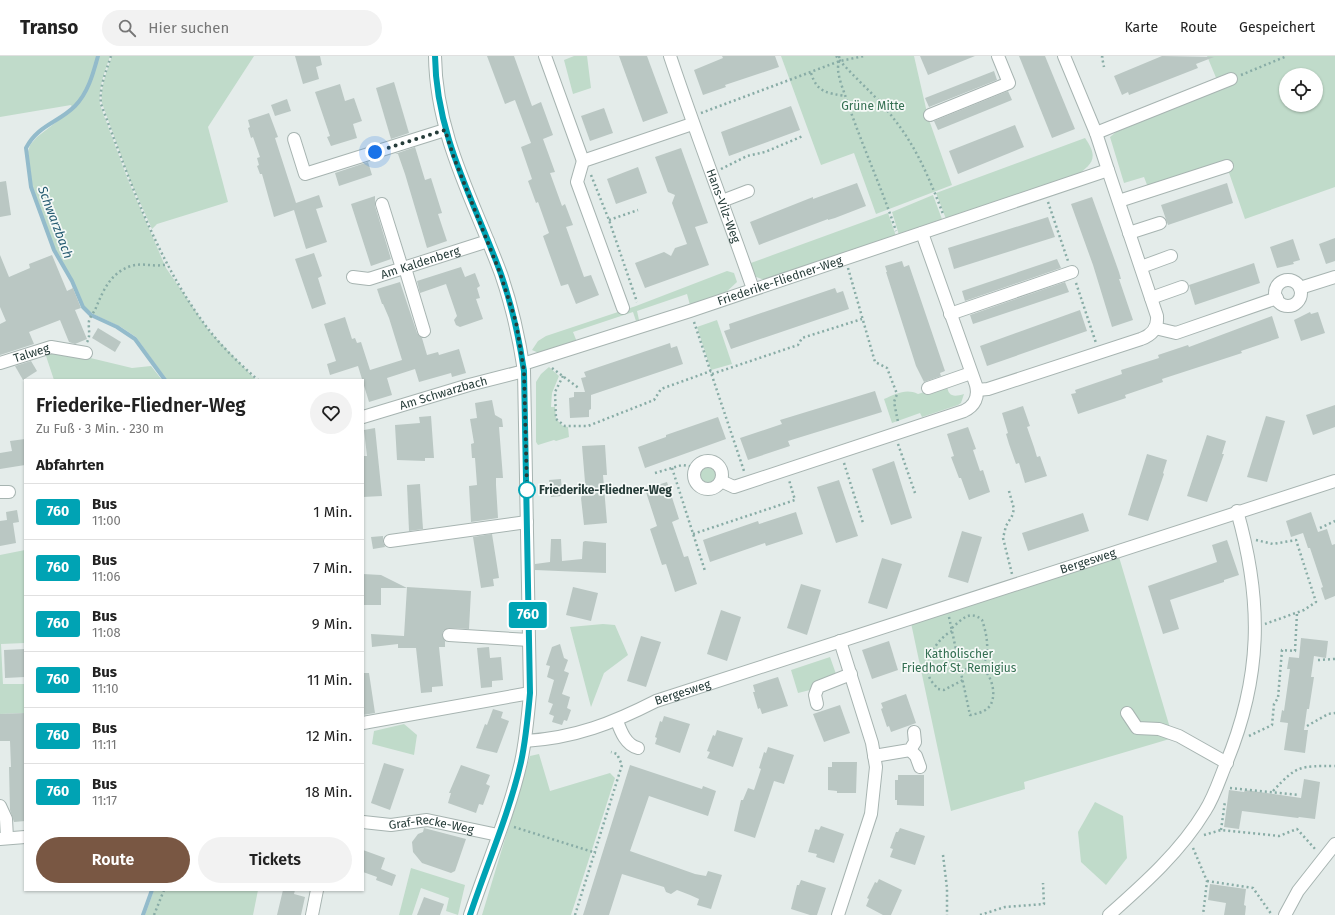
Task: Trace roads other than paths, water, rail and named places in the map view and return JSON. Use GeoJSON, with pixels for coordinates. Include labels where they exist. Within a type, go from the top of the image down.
{"type":"FeatureCollection","features":[{"type":"Feature","properties":{"kind":"street"},"geometry":{"type":"LineString","coordinates":[[435,56],[436,78],[445,130],[454,158],[488,242],[514,314],[524,368],[530,693],[525,741],[516,779],[470,915]]}},
{"type":"Feature","properties":{"kind":"street"},"geometry":{"type":"LineString","coordinates":[[545,56],[582,161],[577,182],[623,308]]}},
{"type":"Feature","properties":{"kind":"street"},"geometry":{"type":"LineString","coordinates":[[930,115],[1009,83],[998,56]]}},
{"type":"Feature","properties":{"kind":"street"},"geometry":{"type":"LineString","coordinates":[[977,390],[988,389],[1141,339],[1150,335],[1156,328],[1157,316],[1096,132],[1064,56]]}},
{"type":"Feature","properties":{"kind":"street","name":"Hans-Vilz-Weg"},"geometry":{"type":"LineString","coordinates":[[673,57],[691,120],[712,172],[753,289]]}},
{"type":"Feature","properties":{"kind":"street"},"geometry":{"type":"LineString","coordinates":[[1096,132],[1231,79]]}},
{"type":"Feature","properties":{"kind":"street"},"geometry":{"type":"LineString","coordinates":[[582,161],[691,120]]}},
{"type":"Feature","properties":{"kind":"street"},"geometry":{"type":"LineString","coordinates":[[294,139],[305,174],[445,130]]}},
{"type":"Feature","properties":{"kind":"street"},"geometry":{"type":"LineString","coordinates":[[1119,201],[1226,166]]}},
{"type":"Feature","properties":{"kind":"street","name":"Friederike-Fliedner-Weg"},"geometry":{"type":"LineString","coordinates":[[524,368],[544,358],[900,241],[1108,170]]}},
{"type":"Feature","properties":{"kind":"street"},"geometry":{"type":"LineString","coordinates":[[722,201],[748,191]]}},
{"type":"Feature","properties":{"kind":"street"},"geometry":{"type":"LineString","coordinates":[[382,204],[424,331]]}},
{"type":"Feature","properties":{"kind":"street"},"geometry":{"type":"LineString","coordinates":[[1129,233],[1160,223]]}},
{"type":"Feature","properties":{"kind":"street"},"geometry":{"type":"LineString","coordinates":[[721,481],[734,487],[748,483],[968,409],[976,400],[977,390],[922,233]]}},
{"type":"Feature","properties":{"kind":"street","name":"Am Kaldenberg"},"geometry":{"type":"LineString","coordinates":[[353,277],[368,279],[488,242]]}},
{"type":"Feature","properties":{"kind":"street"},"geometry":{"type":"LineString","coordinates":[[1140,267],[1171,256]]}},
{"type":"Feature","properties":{"kind":"street"},"geometry":{"type":"LineString","coordinates":[[950,314],[1072,272]]}},
{"type":"Feature","properties":{"kind":"street"},"geometry":{"type":"LineString","coordinates":[[1300,288],[1335,277]]}},
{"type":"Feature","properties":{"kind":"street"},"geometry":{"type":"LineString","coordinates":[[1283,281],[1293,281],[1300,288],[1300,298],[1294,305],[1284,305],[1277,298],[1276,288],[1283,281]]}},
{"type":"Feature","properties":{"kind":"street"},"geometry":{"type":"LineString","coordinates":[[1151,298],[1182,287]]}},
{"type":"Feature","properties":{"kind":"street"},"geometry":{"type":"LineString","coordinates":[[1156,328],[1176,333],[1277,298]]}},
{"type":"Feature","properties":{"kind":"street","name":"Talweg"},"geometry":{"type":"LineString","coordinates":[[0,363],[51,347],[71,349],[86,353]]}},
{"type":"Feature","properties":{"kind":"street","name":"Am Schwarzbach"},"geometry":{"type":"LineString","coordinates":[[364,418],[524,368]]}},
{"type":"Feature","properties":{"kind":"street"},"geometry":{"type":"LineString","coordinates":[[928,388],[971,373]]}},
{"type":"Feature","properties":{"kind":"street"},"geometry":{"type":"LineString","coordinates":[[703,462],[713,462],[717,464],[722,472],[721,481],[715,488],[701,488],[695,481],[694,472],[696,467],[703,462]]}},
{"type":"Feature","properties":{"kind":"street","name":"Bergesweg"},"geometry":{"type":"LineString","coordinates":[[525,741],[543,740],[586,732],[617,721],[656,701],[1237,511],[1335,481]]}},
{"type":"Feature","properties":{"kind":"street"},"geometry":{"type":"LineString","coordinates":[[1109,915],[1148,880],[1185,839],[1222,788],[1227,763],[1237,739],[1253,671],[1256,645],[1253,586],[1237,511]]}},
{"type":"Feature","properties":{"kind":"street"},"geometry":{"type":"LineString","coordinates":[[390,541],[527,522]]}},
{"type":"Feature","properties":{"kind":"street"},"geometry":{"type":"LineString","coordinates":[[449,635],[528,640]]}},
{"type":"Feature","properties":{"kind":"street"},"geometry":{"type":"LineString","coordinates":[[838,915],[871,814],[876,767],[851,674],[840,641]]}},
{"type":"Feature","properties":{"kind":"street"},"geometry":{"type":"LineString","coordinates":[[817,704],[815,695],[818,687],[851,674]]}},
{"type":"Feature","properties":{"kind":"street"},"geometry":{"type":"LineString","coordinates":[[364,722],[530,693]]}},
{"type":"Feature","properties":{"kind":"street"},"geometry":{"type":"LineString","coordinates":[[1127,713],[1137,728],[1159,729],[1179,736],[1227,763]]}},
{"type":"Feature","properties":{"kind":"street"},"geometry":{"type":"LineString","coordinates":[[617,721],[622,734],[629,743],[638,748]]}},
{"type":"Feature","properties":{"kind":"street"},"geometry":{"type":"LineString","coordinates":[[874,756],[910,750],[915,742],[914,732]]}},
{"type":"Feature","properties":{"kind":"street"},"geometry":{"type":"LineString","coordinates":[[910,750],[916,756],[920,767]]}},
{"type":"Feature","properties":{"kind":"street"},"geometry":{"type":"LineString","coordinates":[[0,806],[6,819],[3,839],[24,837]]}},
{"type":"Feature","properties":{"kind":"street","name":"Graf-Recke-Weg"},"geometry":{"type":"LineString","coordinates":[[364,822],[391,825],[428,820],[500,829]]}},
{"type":"Feature","properties":{"kind":"street"},"geometry":{"type":"LineString","coordinates":[[1285,915],[1293,898],[1335,844]]}},
{"type":"Feature","properties":{"kind":"street"},"geometry":{"type":"LineString","coordinates":[[312,915],[317,891]]}},
{"type":"Feature","properties":{"kind":"waterway","name":"Schwarzbach"},"geometry":{"type":"LineString","coordinates":[[98,56],[90,83],[80,101],[69,112],[36,134],[26,148],[31,187],[54,250],[72,281],[83,307],[91,315],[117,327],[135,339],[164,379]]}},
{"type":"Feature","properties":{"kind":"waterway","name":"Schwarzbach"},"geometry":{"type":"LineString","coordinates":[[143,915],[152,891]]}},
{"type":"Feature","properties":{"kind":"place","name":"Friederike-Fliedner-Weg"},"geometry":{"type":"Point","coordinates":[527,490]}},
{"type":"Feature","properties":{"kind":"park label","name":"Grüne Mitte"},"geometry":{"type":"Point","coordinates":[873,106]}},
{"type":"Feature","properties":{"kind":"park label","name":"Katholischer Friedhof St. Remigius"},"geometry":{"type":"Point","coordinates":[959,661]}}]}
